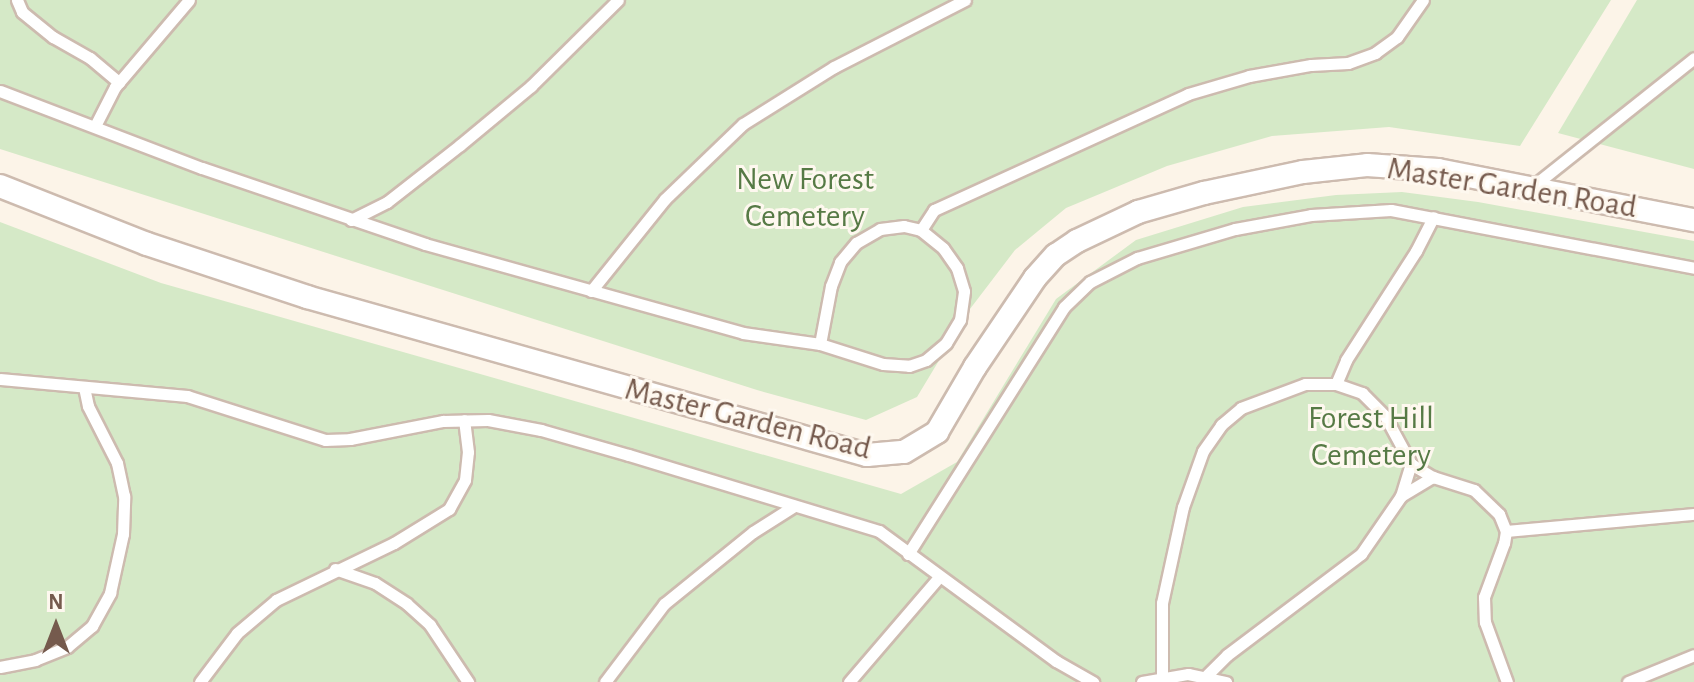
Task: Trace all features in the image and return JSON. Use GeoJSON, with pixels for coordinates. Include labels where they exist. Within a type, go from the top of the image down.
{"type":"FeatureCollection","features":[{"type":"Feature","properties":{"kind":"street","name":"Master Garden Road"},"geometry":{"type":"LineString","coordinates":[[0,186],[147,244],[307,297],[867,455],[904,452],[937,432],[975,367],[1035,278],[1056,255],[1077,241],[1138,212],[1204,193],[1303,172],[1367,165],[1438,170],[1694,220]]}},
{"type":"Feature","properties":{"kind":"lane"},"geometry":{"type":"LineString","coordinates":[[17,0],[22,12],[53,37],[90,58],[119,82]]}},
{"type":"Feature","properties":{"kind":"lane"},"geometry":{"type":"LineString","coordinates":[[95,126],[119,82],[189,0]]}},
{"type":"Feature","properties":{"kind":"lane"},"geometry":{"type":"LineString","coordinates":[[351,220],[387,202],[460,145],[531,86],[618,0]]}},
{"type":"Feature","properties":{"kind":"lane"},"geometry":{"type":"LineString","coordinates":[[591,291],[665,199],[743,124],[834,67],[965,0]]}},
{"type":"Feature","properties":{"kind":"lane"},"geometry":{"type":"LineString","coordinates":[[921,230],[934,210],[987,183],[1188,94],[1249,76],[1311,65],[1348,63],[1375,53],[1397,37],[1423,0]]}},
{"type":"Feature","properties":{"kind":"lane"},"geometry":{"type":"LineString","coordinates":[[1532,187],[1694,58]]}},
{"type":"Feature","properties":{"kind":"lane"},"geometry":{"type":"LineString","coordinates":[[0,91],[351,220],[743,333],[820,344],[883,364],[909,366],[926,360],[946,343],[960,320],[964,291],[957,268],[943,248],[921,230],[904,226],[880,229],[856,243],[840,262],[831,286],[820,344]]}},
{"type":"Feature","properties":{"kind":"lane"},"geometry":{"type":"LineString","coordinates":[[908,554],[1064,307],[1090,282],[1137,258],[1235,229],[1311,215],[1378,211],[1433,217],[1694,268]]}},
{"type":"Feature","properties":{"kind":"lane"},"geometry":{"type":"LineString","coordinates":[[1336,384],[1346,360],[1416,251],[1433,217]]}},
{"type":"Feature","properties":{"kind":"lane"},"geometry":{"type":"LineString","coordinates":[[0,379],[187,396],[325,440],[464,420],[488,420],[541,430],[879,531],[1056,661],[1093,682]]}},
{"type":"Feature","properties":{"kind":"lane"},"geometry":{"type":"LineString","coordinates":[[1162,676],[1162,603],[1183,507],[1203,451],[1221,425],[1241,408],[1305,384],[1336,384],[1362,393],[1385,416],[1411,464],[1433,477],[1474,490],[1499,514],[1506,531],[1484,597],[1485,622],[1507,682]]}},
{"type":"Feature","properties":{"kind":"lane"},"geometry":{"type":"LineString","coordinates":[[0,667],[35,660],[67,647],[92,626],[110,593],[123,534],[124,496],[117,463],[88,406],[84,387]]}},
{"type":"Feature","properties":{"kind":"lane"},"geometry":{"type":"LineString","coordinates":[[200,682],[237,633],[276,600],[394,543],[449,509],[465,480],[468,452],[464,420]]}},
{"type":"Feature","properties":{"kind":"lane"},"geometry":{"type":"LineString","coordinates":[[1206,676],[1227,655],[1361,554],[1401,496],[1411,464]]}},
{"type":"Feature","properties":{"kind":"lane"},"geometry":{"type":"LineString","coordinates":[[1401,496],[1433,477]]}},
{"type":"Feature","properties":{"kind":"lane"},"geometry":{"type":"LineString","coordinates":[[605,682],[664,604],[753,532],[794,506]]}},
{"type":"Feature","properties":{"kind":"lane"},"geometry":{"type":"LineString","coordinates":[[1506,531],[1694,514]]}},
{"type":"Feature","properties":{"kind":"lane"},"geometry":{"type":"LineString","coordinates":[[335,569],[375,583],[407,604],[430,625],[468,682]]}},
{"type":"Feature","properties":{"kind":"lane"},"geometry":{"type":"LineString","coordinates":[[849,682],[939,577]]}},
{"type":"Feature","properties":{"kind":"lane"},"geometry":{"type":"LineString","coordinates":[[1628,682],[1694,655]]}},
{"type":"Feature","properties":{"kind":"lane"},"geometry":{"type":"LineString","coordinates":[[1142,682],[1162,676],[1206,676],[1226,682]]}},
{"type":"Feature","properties":{"kind":"green space","name":"New Forest Cemetery"},"geometry":{"type":"Polygon","coordinates":[[[0,0],[1611,0],[1520,146],[1389,127],[1272,136],[1167,166],[1066,208],[1015,250],[970,309],[917,397],[866,420],[757,390],[0,149],[0,0]]]}},
{"type":"Feature","properties":{"kind":"green space"},"geometry":{"type":"Polygon","coordinates":[[[1637,0],[1694,0],[1694,169],[1558,133],[1637,0]]]}},
{"type":"Feature","properties":{"kind":"green space","name":"Forest Hill Cemetery"},"geometry":{"type":"Polygon","coordinates":[[[1402,192],[1478,202],[1694,241],[1694,682],[0,682],[0,222],[161,283],[901,494],[957,462],[1056,299],[1136,240],[1243,207],[1336,195],[1402,192]]]}}]}
